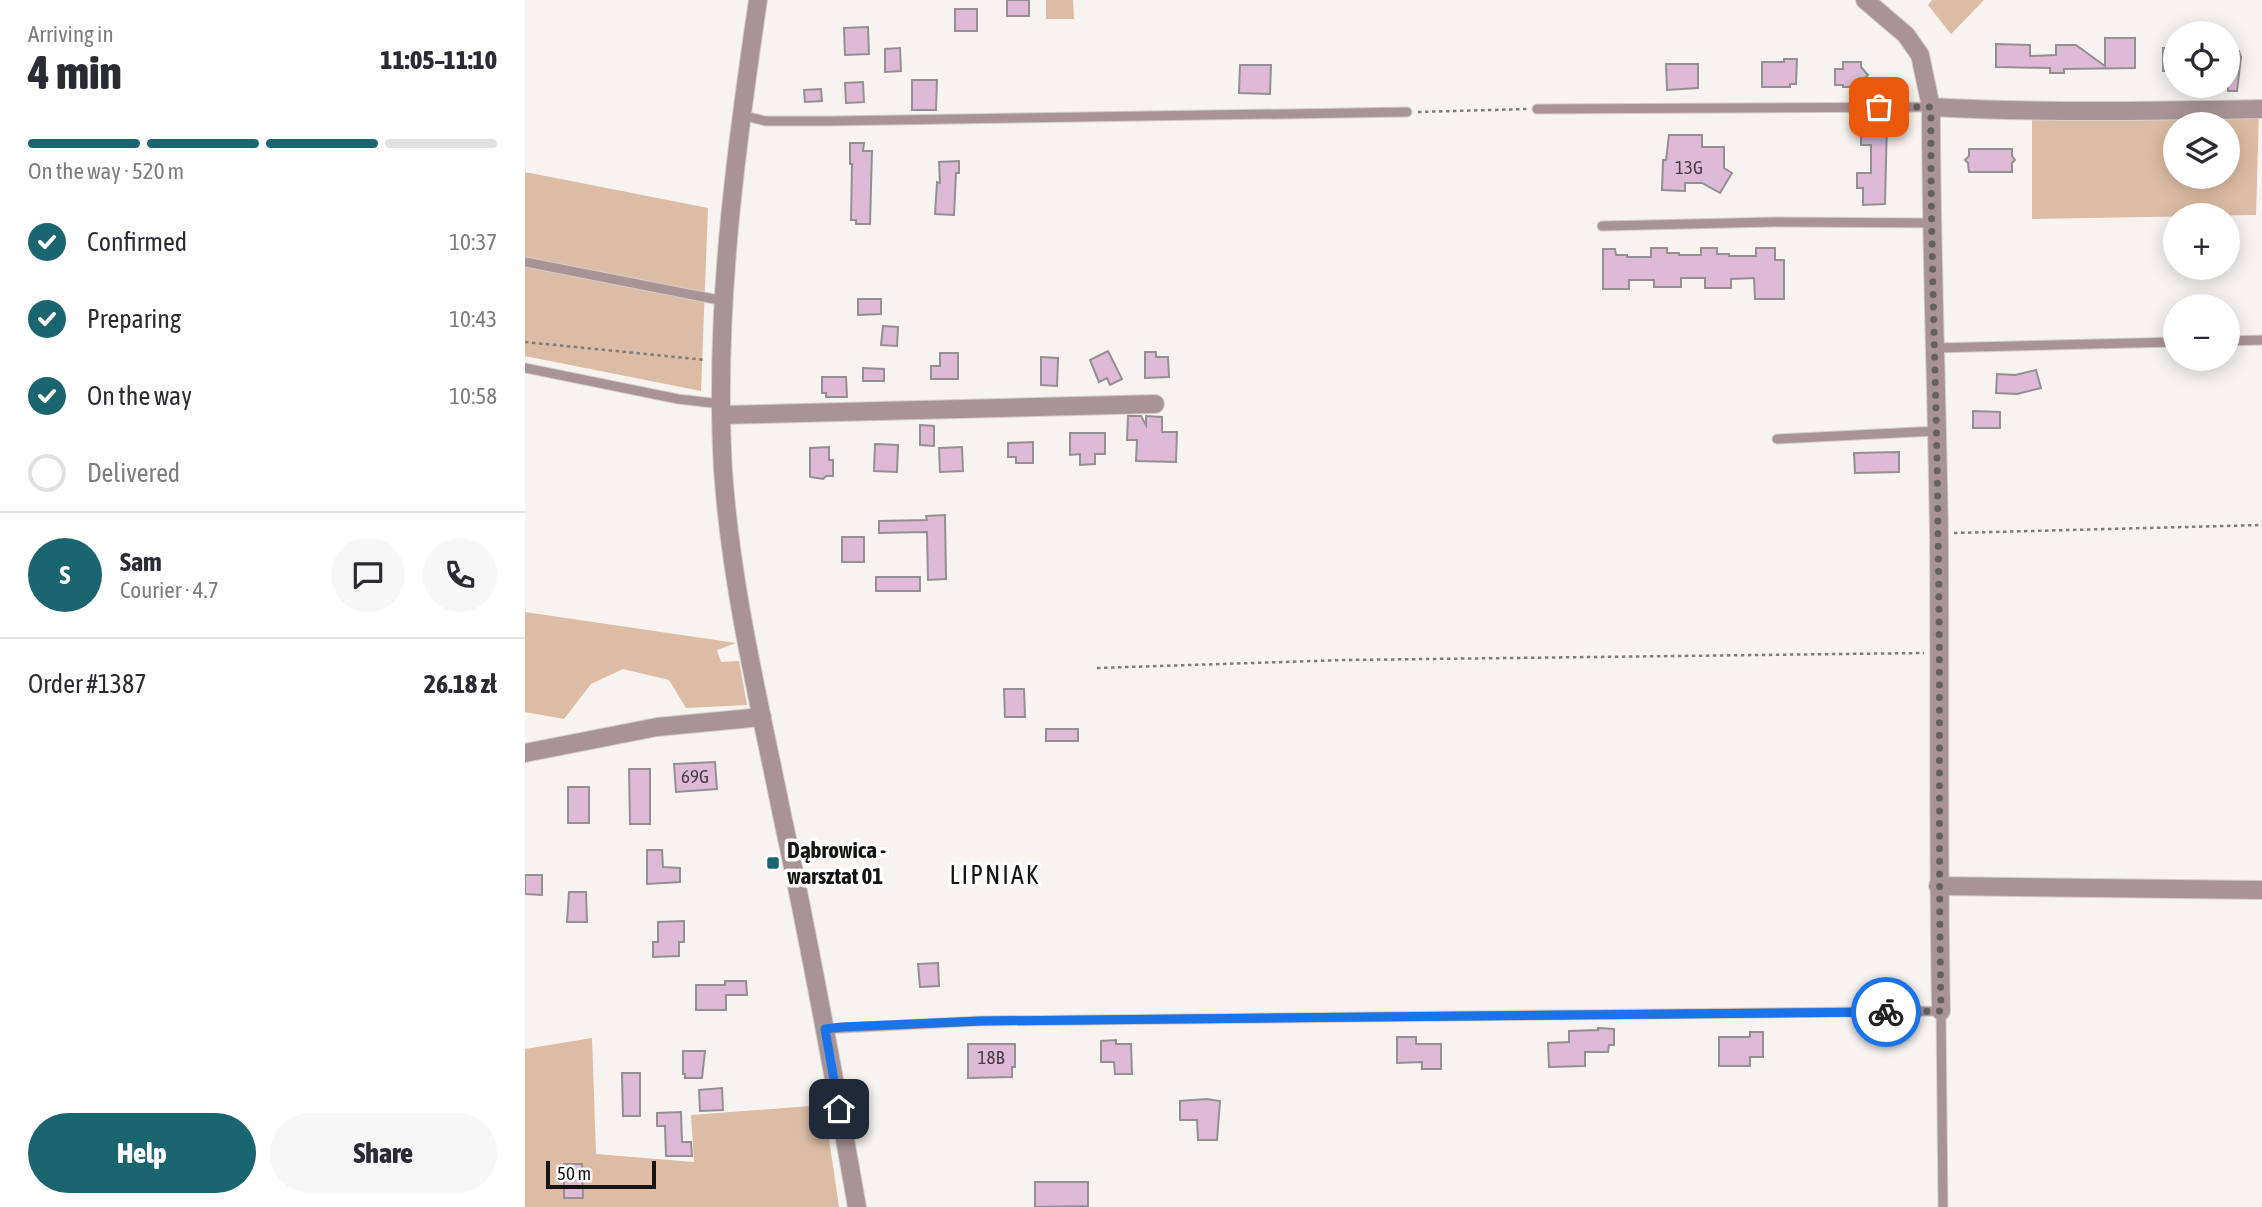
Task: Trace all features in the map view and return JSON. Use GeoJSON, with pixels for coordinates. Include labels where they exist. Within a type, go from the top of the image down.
{"type":"FeatureCollection","features":[{"type":"Feature","properties":{"kind":"street"},"geometry":{"type":"LineString","coordinates":[[758,0],[741,115],[724,301],[721,410],[723,468],[730,537],[762,717],[825,1029],[857,1207]]}},
{"type":"Feature","properties":{"kind":"street"},"geometry":{"type":"LineString","coordinates":[[1865,0],[1906,36],[1920,55],[1931,107],[1938,534],[1938,886],[1941,1011]]}},
{"type":"Feature","properties":{"kind":"street"},"geometry":{"type":"LineString","coordinates":[[1931,107],[2054,111],[2262,109]]}},
{"type":"Feature","properties":{"kind":"street"},"geometry":{"type":"LineString","coordinates":[[721,410],[1155,404]]}},
{"type":"Feature","properties":{"kind":"street"},"geometry":{"type":"LineString","coordinates":[[525,753],[669,725],[762,717]]}},
{"type":"Feature","properties":{"kind":"street"},"geometry":{"type":"LineString","coordinates":[[1938,886],[2262,890]]}},
{"type":"Feature","properties":{"kind":"lane"},"geometry":{"type":"LineString","coordinates":[[1537,109],[1931,107]]}},
{"type":"Feature","properties":{"kind":"lane"},"geometry":{"type":"LineString","coordinates":[[741,115],[765,121],[831,121],[1407,112]]}},
{"type":"Feature","properties":{"kind":"lane"},"geometry":{"type":"LineString","coordinates":[[1602,226],[1774,222],[1931,223]]}},
{"type":"Feature","properties":{"kind":"lane"},"geometry":{"type":"LineString","coordinates":[[525,262],[724,301]]}},
{"type":"Feature","properties":{"kind":"lane"},"geometry":{"type":"LineString","coordinates":[[2240,341],[2262,340]]}},
{"type":"Feature","properties":{"kind":"lane"},"geometry":{"type":"LineString","coordinates":[[1934,348],[2163,342]]}},
{"type":"Feature","properties":{"kind":"lane"},"geometry":{"type":"LineString","coordinates":[[525,368],[721,410]]}},
{"type":"Feature","properties":{"kind":"lane"},"geometry":{"type":"LineString","coordinates":[[1777,439],[1936,431]]}},
{"type":"Feature","properties":{"kind":"lane"},"geometry":{"type":"LineString","coordinates":[[825,1029],[980,1021],[1941,1011],[1943,1207]]}},
{"type":"Feature","properties":{"kind":"path"},"geometry":{"type":"LineString","coordinates":[[1407,112],[1537,109]]}},
{"type":"Feature","properties":{"kind":"path"},"geometry":{"type":"LineString","coordinates":[[525,342],[722,363]]}},
{"type":"Feature","properties":{"kind":"path"},"geometry":{"type":"LineString","coordinates":[[1938,534],[2262,525]]}},
{"type":"Feature","properties":{"kind":"path"},"geometry":{"type":"LineString","coordinates":[[1097,668],[1345,660],[1938,653]]}},
{"type":"Feature","properties":{"kind":"shaded area"},"geometry":{"type":"Polygon","coordinates":[[[1046,0],[1073,0],[1074,19],[1046,19],[1046,0]]]}},
{"type":"Feature","properties":{"kind":"shaded area"},"geometry":{"type":"Polygon","coordinates":[[[1932,0],[1984,0],[1951,34],[1928,5],[1932,0]]]}},
{"type":"Feature","properties":{"kind":"shaded area"},"geometry":{"type":"Polygon","coordinates":[[[2240,112],[2259,112],[2256,215],[2240,215],[2240,203],[2163,203],[2163,217],[2032,219],[2032,115],[2163,113],[2163,189],[2240,189],[2240,112]]]}},
{"type":"Feature","properties":{"kind":"shaded area"},"geometry":{"type":"Polygon","coordinates":[[[525,172],[708,208],[701,391],[525,356],[525,172]]]}},
{"type":"Feature","properties":{"kind":"shaded area"},"geometry":{"type":"Polygon","coordinates":[[[525,612],[736,643],[717,650],[721,662],[739,661],[747,705],[686,708],[669,680],[623,669],[591,684],[564,719],[525,712],[525,612]]]}},
{"type":"Feature","properties":{"kind":"shaded area"},"geometry":{"type":"Polygon","coordinates":[[[592,1038],[596,1154],[694,1162],[691,1115],[824,1105],[839,1207],[525,1207],[525,1049],[592,1038]]]}},
{"type":"Feature","properties":{"kind":"building"},"geometry":{"type":"Polygon","coordinates":[[[1007,0],[1029,0],[1029,16],[1007,16],[1007,0]]]}},
{"type":"Feature","properties":{"kind":"building"},"geometry":{"type":"Polygon","coordinates":[[[955,9],[977,9],[977,31],[955,31],[955,9]]]}},
{"type":"Feature","properties":{"kind":"building"},"geometry":{"type":"Polygon","coordinates":[[[868,27],[869,54],[845,55],[844,28],[868,27]]]}},
{"type":"Feature","properties":{"kind":"building"},"geometry":{"type":"Polygon","coordinates":[[[2105,38],[2135,38],[2135,68],[2064,69],[2064,73],[2050,73],[2050,68],[1996,67],[1996,44],[2030,45],[2030,56],[2056,55],[2056,45],[2076,45],[2105,66],[2105,38]]]}},
{"type":"Feature","properties":{"kind":"building"},"geometry":{"type":"Polygon","coordinates":[[[900,48],[901,71],[885,72],[885,49],[900,48]]]}},
{"type":"Feature","properties":{"kind":"building"},"geometry":{"type":"Polygon","coordinates":[[[1784,59],[1797,59],[1796,84],[1790,84],[1790,87],[1762,87],[1762,62],[1784,62],[1784,59]]]}},
{"type":"Feature","properties":{"kind":"building"},"geometry":{"type":"Polygon","coordinates":[[[1843,62],[1861,62],[1861,67],[1868,75],[1865,78],[1865,87],[1835,85],[1835,69],[1843,69],[1843,62]]]}},
{"type":"Feature","properties":{"kind":"building"},"geometry":{"type":"Polygon","coordinates":[[[1666,64],[1698,64],[1698,88],[1667,90],[1666,64]]]}},
{"type":"Feature","properties":{"kind":"building"},"geometry":{"type":"Polygon","coordinates":[[[1240,65],[1271,65],[1270,94],[1239,93],[1240,65]]]}},
{"type":"Feature","properties":{"kind":"building"},"geometry":{"type":"Polygon","coordinates":[[[912,80],[937,80],[936,110],[912,110],[912,80]]]}},
{"type":"Feature","properties":{"kind":"building"},"geometry":{"type":"Polygon","coordinates":[[[863,82],[864,102],[846,103],[845,83],[863,82]]]}},
{"type":"Feature","properties":{"kind":"building"},"geometry":{"type":"Polygon","coordinates":[[[821,89],[822,101],[805,102],[804,90],[821,89]]]}},
{"type":"Feature","properties":{"kind":"building"},"geometry":{"type":"Polygon","coordinates":[[[1861,121],[1887,121],[1885,204],[1863,205],[1863,188],[1857,188],[1857,173],[1871,173],[1871,145],[1861,145],[1861,121]]]}},
{"type":"Feature","properties":{"kind":"building"},"geometry":{"type":"Polygon","coordinates":[[[1669,135],[1702,135],[1702,147],[1724,147],[1724,168],[1732,173],[1720,193],[1702,183],[1685,183],[1685,191],[1662,190],[1663,160],[1666,160],[1669,135]]]}},
{"type":"Feature","properties":{"kind":"building"},"geometry":{"type":"Polygon","coordinates":[[[850,143],[864,143],[863,151],[872,151],[870,224],[856,224],[856,220],[851,220],[850,143]]]}},
{"type":"Feature","properties":{"kind":"building"},"geometry":{"type":"Polygon","coordinates":[[[1969,149],[2012,149],[2015,160],[2012,163],[2012,172],[1969,172],[1965,160],[1969,156],[1969,149]]]}},
{"type":"Feature","properties":{"kind":"building"},"geometry":{"type":"Polygon","coordinates":[[[959,161],[954,215],[935,214],[937,182],[940,183],[939,162],[959,161]]]}},
{"type":"Feature","properties":{"kind":"building"},"geometry":{"type":"Polygon","coordinates":[[[1651,248],[1667,248],[1667,253],[1679,255],[1701,255],[1701,248],[1717,248],[1717,254],[1756,256],[1756,248],[1775,248],[1775,260],[1784,260],[1784,299],[1755,299],[1754,278],[1731,279],[1731,288],[1705,288],[1705,278],[1681,278],[1681,287],[1654,287],[1654,280],[1629,280],[1629,289],[1603,289],[1603,249],[1615,249],[1616,255],[1627,257],[1651,257],[1651,248]]]}},
{"type":"Feature","properties":{"kind":"building"},"geometry":{"type":"Polygon","coordinates":[[[858,299],[881,299],[881,314],[858,315],[858,299]]]}},
{"type":"Feature","properties":{"kind":"building"},"geometry":{"type":"Polygon","coordinates":[[[883,326],[898,327],[897,346],[881,345],[883,326]]]}},
{"type":"Feature","properties":{"kind":"building"},"geometry":{"type":"Polygon","coordinates":[[[1108,351],[1122,379],[1110,385],[1107,378],[1099,382],[1090,360],[1108,351]]]}},
{"type":"Feature","properties":{"kind":"building"},"geometry":{"type":"Polygon","coordinates":[[[1145,352],[1156,352],[1156,357],[1168,357],[1169,377],[1145,378],[1145,352]]]}},
{"type":"Feature","properties":{"kind":"building"},"geometry":{"type":"Polygon","coordinates":[[[940,353],[958,353],[958,379],[931,379],[931,366],[940,366],[940,353]]]}},
{"type":"Feature","properties":{"kind":"building"},"geometry":{"type":"Polygon","coordinates":[[[1041,357],[1058,358],[1057,386],[1041,385],[1041,357]]]}},
{"type":"Feature","properties":{"kind":"building"},"geometry":{"type":"Polygon","coordinates":[[[863,368],[884,369],[884,381],[863,381],[863,368]]]}},
{"type":"Feature","properties":{"kind":"building"},"geometry":{"type":"Polygon","coordinates":[[[2036,370],[2041,388],[2017,394],[1996,393],[1997,374],[2015,375],[2036,370]]]}},
{"type":"Feature","properties":{"kind":"building"},"geometry":{"type":"Polygon","coordinates":[[[822,377],[846,377],[847,397],[826,397],[826,393],[822,393],[822,377]]]}},
{"type":"Feature","properties":{"kind":"building"},"geometry":{"type":"Polygon","coordinates":[[[1973,411],[2000,412],[2000,428],[1973,428],[1973,411]]]}},
{"type":"Feature","properties":{"kind":"building"},"geometry":{"type":"Polygon","coordinates":[[[1128,416],[1141,416],[1146,425],[1146,416],[1162,417],[1162,432],[1177,432],[1176,462],[1136,461],[1137,440],[1127,440],[1128,416]]]}},
{"type":"Feature","properties":{"kind":"building"},"geometry":{"type":"Polygon","coordinates":[[[920,425],[934,426],[934,446],[920,445],[920,425]]]}},
{"type":"Feature","properties":{"kind":"building"},"geometry":{"type":"Polygon","coordinates":[[[1070,433],[1105,433],[1105,454],[1095,454],[1095,464],[1080,465],[1080,454],[1070,455],[1070,433]]]}},
{"type":"Feature","properties":{"kind":"building"},"geometry":{"type":"Polygon","coordinates":[[[1033,442],[1033,463],[1016,463],[1016,457],[1008,457],[1008,443],[1033,442]]]}},
{"type":"Feature","properties":{"kind":"building"},"geometry":{"type":"Polygon","coordinates":[[[875,444],[898,445],[897,472],[874,471],[875,444]]]}},
{"type":"Feature","properties":{"kind":"building"},"geometry":{"type":"Polygon","coordinates":[[[829,447],[829,460],[833,460],[833,476],[823,479],[810,477],[810,448],[829,447]]]}},
{"type":"Feature","properties":{"kind":"building"},"geometry":{"type":"Polygon","coordinates":[[[962,447],[963,471],[940,472],[939,448],[962,447]]]}},
{"type":"Feature","properties":{"kind":"building"},"geometry":{"type":"Polygon","coordinates":[[[1899,452],[1899,472],[1855,473],[1854,453],[1899,452]]]}},
{"type":"Feature","properties":{"kind":"building"},"geometry":{"type":"Polygon","coordinates":[[[945,515],[946,579],[928,580],[927,532],[879,533],[879,521],[927,520],[926,516],[945,515]]]}},
{"type":"Feature","properties":{"kind":"building"},"geometry":{"type":"Polygon","coordinates":[[[842,537],[864,537],[864,562],[842,562],[842,537]]]}},
{"type":"Feature","properties":{"kind":"building"},"geometry":{"type":"Polygon","coordinates":[[[876,577],[920,577],[920,591],[876,591],[876,577]]]}},
{"type":"Feature","properties":{"kind":"building"},"geometry":{"type":"Polygon","coordinates":[[[1004,689],[1024,689],[1025,717],[1005,717],[1004,689]]]}},
{"type":"Feature","properties":{"kind":"building"},"geometry":{"type":"Polygon","coordinates":[[[1046,729],[1078,729],[1078,741],[1046,741],[1046,729]]]}},
{"type":"Feature","properties":{"kind":"building"},"geometry":{"type":"Polygon","coordinates":[[[715,762],[717,789],[676,792],[674,764],[715,762]]]}},
{"type":"Feature","properties":{"kind":"building"},"geometry":{"type":"Polygon","coordinates":[[[629,769],[650,769],[650,824],[630,824],[629,769]]]}},
{"type":"Feature","properties":{"kind":"building"},"geometry":{"type":"Polygon","coordinates":[[[568,787],[589,787],[589,823],[568,823],[568,787]]]}},
{"type":"Feature","properties":{"kind":"building"},"geometry":{"type":"Polygon","coordinates":[[[647,850],[662,850],[663,867],[680,868],[680,882],[647,884],[647,850]]]}},
{"type":"Feature","properties":{"kind":"building"},"geometry":{"type":"Polygon","coordinates":[[[525,875],[542,875],[542,895],[525,894],[525,875]]]}},
{"type":"Feature","properties":{"kind":"building"},"geometry":{"type":"Polygon","coordinates":[[[569,892],[586,892],[587,922],[567,922],[569,892]]]}},
{"type":"Feature","properties":{"kind":"building"},"geometry":{"type":"Polygon","coordinates":[[[684,921],[684,942],[679,942],[679,956],[653,957],[653,942],[658,942],[658,922],[684,921]]]}},
{"type":"Feature","properties":{"kind":"building"},"geometry":{"type":"Polygon","coordinates":[[[938,963],[939,986],[920,987],[918,964],[938,963]]]}},
{"type":"Feature","properties":{"kind":"building"},"geometry":{"type":"Polygon","coordinates":[[[725,981],[746,981],[747,995],[726,995],[726,1010],[696,1010],[696,985],[725,985],[725,981]]]}},
{"type":"Feature","properties":{"kind":"building"},"geometry":{"type":"Polygon","coordinates":[[[1614,1029],[1614,1045],[1609,1045],[1608,1052],[1585,1052],[1585,1066],[1549,1067],[1548,1043],[1569,1042],[1569,1031],[1614,1029]]]}},
{"type":"Feature","properties":{"kind":"building"},"geometry":{"type":"Polygon","coordinates":[[[1750,1032],[1763,1032],[1763,1057],[1750,1057],[1750,1066],[1719,1066],[1719,1037],[1750,1037],[1750,1032]]]}},
{"type":"Feature","properties":{"kind":"building"},"geometry":{"type":"Polygon","coordinates":[[[1397,1037],[1416,1037],[1416,1044],[1441,1044],[1441,1069],[1422,1069],[1422,1062],[1397,1063],[1397,1037]]]}},
{"type":"Feature","properties":{"kind":"building"},"geometry":{"type":"Polygon","coordinates":[[[1116,1040],[1116,1044],[1131,1044],[1132,1074],[1115,1074],[1114,1062],[1101,1062],[1101,1041],[1116,1040]]]}},
{"type":"Feature","properties":{"kind":"building"},"geometry":{"type":"Polygon","coordinates":[[[968,1044],[1015,1044],[1012,1077],[968,1078],[968,1044]]]}},
{"type":"Feature","properties":{"kind":"building"},"geometry":{"type":"Polygon","coordinates":[[[683,1051],[705,1051],[702,1078],[685,1078],[683,1051]]]}},
{"type":"Feature","properties":{"kind":"building"},"geometry":{"type":"Polygon","coordinates":[[[622,1073],[640,1073],[640,1116],[623,1116],[622,1073]]]}},
{"type":"Feature","properties":{"kind":"building"},"geometry":{"type":"Polygon","coordinates":[[[722,1088],[723,1110],[700,1111],[699,1090],[722,1088]]]}},
{"type":"Feature","properties":{"kind":"building"},"geometry":{"type":"Polygon","coordinates":[[[1180,1101],[1220,1101],[1217,1140],[1198,1140],[1197,1120],[1180,1120],[1180,1101]]]}},
{"type":"Feature","properties":{"kind":"building"},"geometry":{"type":"Polygon","coordinates":[[[681,1112],[682,1142],[691,1142],[692,1156],[666,1156],[665,1126],[657,1126],[657,1113],[681,1112]]]}},
{"type":"Feature","properties":{"kind":"building"},"geometry":{"type":"Polygon","coordinates":[[[564,1164],[582,1164],[583,1198],[564,1198],[564,1164]]]}},
{"type":"Feature","properties":{"kind":"building"},"geometry":{"type":"Polygon","coordinates":[[[1035,1182],[1088,1182],[1088,1206],[1035,1207],[1035,1182]]]}},
{"type":"Feature","properties":{"kind":"way so far"},"geometry":{"type":"LineString","coordinates":[[1879,107],[1931,107],[1939,555],[1938,886],[1941,1011],[1886,1012]]}},
{"type":"Feature","properties":{"kind":"place","name":"Dąbrowica - warsztat 01"},"geometry":{"type":"Point","coordinates":[773,863]}},
{"type":"Feature","properties":{"kind":"district","name":"LIPNIAK"},"geometry":{"type":"Point","coordinates":[995,875]}},
{"type":"Feature","properties":{"kind":"route"},"geometry":{"type":"LineString","coordinates":[[839,1109],[825,1029],[842,1027],[980,1021],[1886,1012]]}}]}
